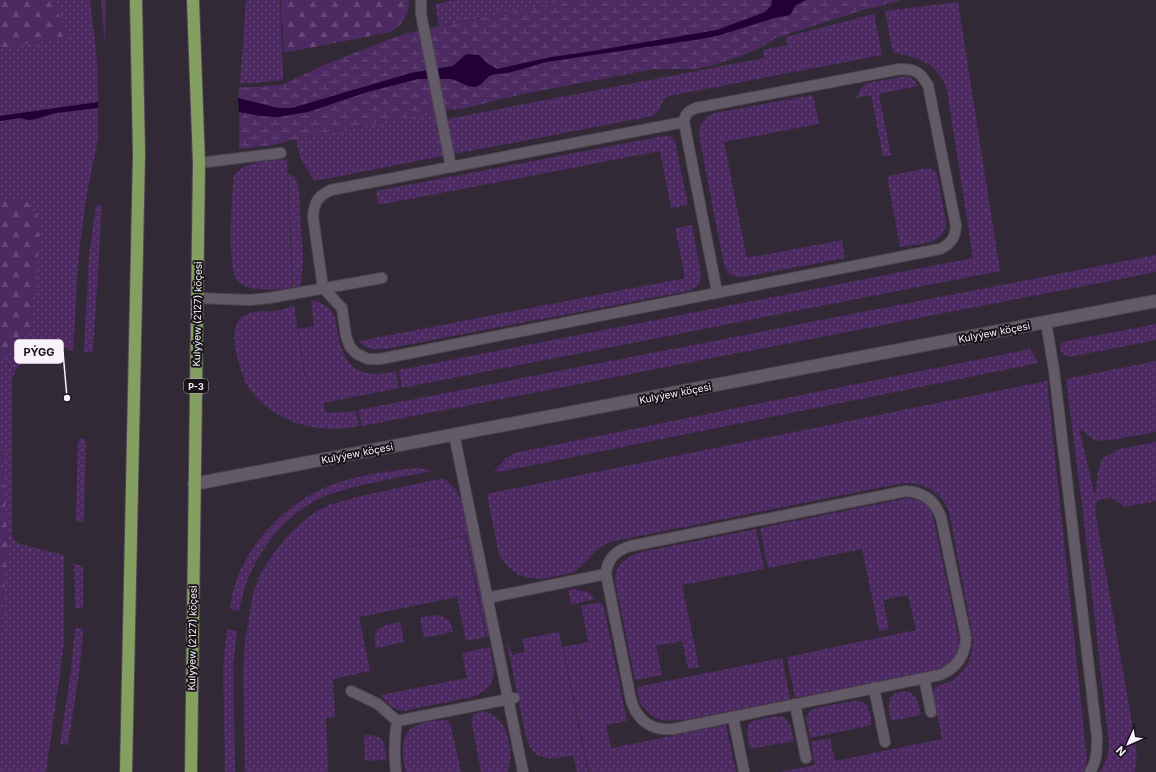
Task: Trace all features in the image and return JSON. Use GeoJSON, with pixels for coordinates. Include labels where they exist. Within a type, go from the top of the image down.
{"type":"FeatureCollection","features":[{"type":"Feature","properties":{"kind":"highway"},"geometry":{"type":"LineString","coordinates":[[126,772],[139,154],[136,0]]}},
{"type":"Feature","properties":{"kind":"highway","name":"Kulyýew (2127) köçesi"},"geometry":{"type":"LineString","coordinates":[[191,772],[199,163],[193,0]]}},
{"type":"Feature","properties":{"kind":"street","name":"Kulyýew köçesi"},"geometry":{"type":"LineString","coordinates":[[194,484],[1156,301]]}},
{"type":"Feature","properties":{"kind":"lane"},"geometry":{"type":"LineString","coordinates":[[421,0],[421,14],[451,167]]}},
{"type":"Feature","properties":{"kind":"lane"},"geometry":{"type":"LineString","coordinates":[[684,122],[331,190],[324,193],[318,199],[314,207],[313,217],[324,288],[342,308],[346,336],[350,347],[357,354],[368,359],[380,359],[940,249],[947,246],[952,241],[956,235],[956,226],[928,85],[924,78],[917,72],[909,69],[900,69],[696,108],[688,112],[684,117],[684,122],[717,292]]}},
{"type":"Feature","properties":{"kind":"lane"},"geometry":{"type":"LineString","coordinates":[[199,163],[281,154]]}},
{"type":"Feature","properties":{"kind":"lane"},"geometry":{"type":"LineString","coordinates":[[197,298],[250,300],[270,298],[382,278]]}},
{"type":"Feature","properties":{"kind":"lane"},"geometry":{"type":"LineString","coordinates":[[1046,322],[1054,370],[1096,737],[1097,751],[1095,761],[1090,772]]}},
{"type":"Feature","properties":{"kind":"lane"},"geometry":{"type":"LineString","coordinates":[[454,434],[487,598],[511,698],[523,772]]}},
{"type":"Feature","properties":{"kind":"lane"},"geometry":{"type":"LineString","coordinates":[[906,491],[916,492],[922,494],[932,502],[936,506],[941,517],[966,638],[966,645],[962,657],[955,666],[940,675],[665,730],[652,727],[641,719],[633,706],[606,574],[606,568],[610,559],[617,552],[631,546],[906,491]]}},
{"type":"Feature","properties":{"kind":"lane"},"geometry":{"type":"LineString","coordinates":[[487,598],[606,574]]}},
{"type":"Feature","properties":{"kind":"lane"},"geometry":{"type":"LineString","coordinates":[[924,678],[931,712]]}},
{"type":"Feature","properties":{"kind":"lane"},"geometry":{"type":"LineString","coordinates":[[874,688],[885,742]]}},
{"type":"Feature","properties":{"kind":"lane"},"geometry":{"type":"LineString","coordinates":[[351,691],[378,704],[397,721]]}},
{"type":"Feature","properties":{"kind":"lane"},"geometry":{"type":"LineString","coordinates":[[397,721],[511,698]]}},
{"type":"Feature","properties":{"kind":"lane"},"geometry":{"type":"LineString","coordinates":[[795,704],[806,758]]}},
{"type":"Feature","properties":{"kind":"lane"},"geometry":{"type":"LineString","coordinates":[[733,717],[744,771]]}},
{"type":"Feature","properties":{"kind":"lane"},"geometry":{"type":"LineString","coordinates":[[396,772],[394,737],[397,721]]}},
{"type":"Feature","properties":{"kind":"green space"},"geometry":{"type":"Polygon","coordinates":[[[0,0],[57,0],[59,14],[67,35],[58,39],[0,48],[0,0]]]}},
{"type":"Feature","properties":{"kind":"green space"},"geometry":{"type":"Polygon","coordinates":[[[57,0],[90,0],[97,58],[98,102],[0,116],[0,48],[58,39],[67,36],[59,14],[57,0]]]}},
{"type":"Feature","properties":{"kind":"green space"},"geometry":{"type":"Polygon","coordinates":[[[101,0],[106,0],[105,46],[101,0]]]}},
{"type":"Feature","properties":{"kind":"green space"},"geometry":{"type":"Polygon","coordinates":[[[246,0],[280,0],[283,80],[240,83],[246,0]]]}},
{"type":"Feature","properties":{"kind":"green space"},"geometry":{"type":"Polygon","coordinates":[[[281,0],[409,0],[408,11],[404,19],[391,32],[284,53],[281,0]]]}},
{"type":"Feature","properties":{"kind":"green space"},"geometry":{"type":"Polygon","coordinates":[[[456,0],[572,0],[439,26],[435,4],[456,0]]]}},
{"type":"Feature","properties":{"kind":"green space"},"geometry":{"type":"Polygon","coordinates":[[[572,0],[772,0],[771,6],[765,12],[717,30],[552,57],[497,69],[488,64],[479,55],[457,63],[453,66],[411,73],[292,108],[278,108],[238,98],[239,87],[282,85],[326,64],[398,36],[415,31],[572,0]]]}},
{"type":"Feature","properties":{"kind":"green space"},"geometry":{"type":"Polygon","coordinates":[[[806,0],[902,0],[860,11],[794,32],[774,39],[762,47],[744,55],[709,66],[695,69],[654,69],[518,95],[466,108],[429,112],[291,140],[274,145],[239,149],[239,112],[261,116],[279,117],[308,112],[367,92],[418,79],[452,79],[468,86],[480,85],[489,76],[508,73],[546,62],[720,35],[774,18],[790,15],[796,5],[806,0]]]}},
{"type":"Feature","properties":{"kind":"green space"},"geometry":{"type":"Polygon","coordinates":[[[958,2],[1000,271],[402,388],[399,370],[973,258],[947,90],[939,74],[926,63],[911,56],[893,53],[885,11],[958,2]]]}},
{"type":"Feature","properties":{"kind":"green space"},"geometry":{"type":"Polygon","coordinates":[[[874,14],[882,55],[669,96],[653,116],[454,154],[447,119],[764,58],[763,50],[787,45],[786,37],[874,14]]]}},
{"type":"Feature","properties":{"kind":"green space"},"geometry":{"type":"Polygon","coordinates":[[[907,76],[914,80],[918,86],[879,94],[891,155],[883,157],[871,95],[856,98],[861,88],[867,83],[907,76]]]}},
{"type":"Feature","properties":{"kind":"green space"},"geometry":{"type":"Polygon","coordinates":[[[813,95],[819,124],[724,142],[747,258],[842,240],[845,258],[744,277],[734,276],[727,271],[724,265],[699,136],[701,125],[705,119],[715,113],[813,95]]]}},
{"type":"Feature","properties":{"kind":"green space"},"geometry":{"type":"Polygon","coordinates":[[[98,108],[98,140],[87,193],[79,252],[73,351],[53,342],[45,345],[20,365],[12,379],[12,535],[15,541],[20,544],[64,555],[64,642],[46,772],[0,772],[0,647],[7,545],[0,430],[0,358],[19,345],[26,201],[0,201],[0,121],[19,118],[29,120],[55,113],[98,108]]]}},
{"type":"Feature","properties":{"kind":"green space"},"geometry":{"type":"Polygon","coordinates":[[[429,112],[434,113],[443,156],[314,181],[301,159],[296,140],[429,112]]]}},
{"type":"Feature","properties":{"kind":"green space"},"geometry":{"type":"Polygon","coordinates":[[[670,136],[675,141],[688,205],[671,208],[660,151],[379,205],[376,191],[670,136]]]}},
{"type":"Feature","properties":{"kind":"green space"},"geometry":{"type":"Polygon","coordinates":[[[287,159],[292,288],[264,290],[250,288],[238,282],[234,275],[232,263],[231,232],[234,176],[238,171],[251,164],[287,159]]]}},
{"type":"Feature","properties":{"kind":"green space"},"geometry":{"type":"Polygon","coordinates":[[[927,168],[934,170],[937,175],[946,222],[945,230],[936,239],[929,242],[900,247],[887,176],[927,168]]]}},
{"type":"Feature","properties":{"kind":"green space"},"geometry":{"type":"Polygon","coordinates":[[[288,174],[295,178],[299,190],[303,259],[300,286],[293,287],[288,174]]]}},
{"type":"Feature","properties":{"kind":"green space"},"geometry":{"type":"Polygon","coordinates":[[[0,201],[26,201],[37,214],[40,232],[31,328],[19,345],[0,358],[0,201]]]}},
{"type":"Feature","properties":{"kind":"green space"},"geometry":{"type":"Polygon","coordinates":[[[96,205],[102,206],[93,352],[84,352],[89,255],[96,205]]]}},
{"type":"Feature","properties":{"kind":"green space"},"geometry":{"type":"Polygon","coordinates":[[[692,225],[701,275],[700,281],[697,285],[688,291],[386,349],[365,347],[359,341],[685,278],[675,228],[692,225]]]}},
{"type":"Feature","properties":{"kind":"green space"},"geometry":{"type":"Polygon","coordinates":[[[1156,255],[1156,272],[362,426],[358,410],[1156,255]]]}},
{"type":"Feature","properties":{"kind":"green space"},"geometry":{"type":"Polygon","coordinates":[[[311,300],[326,306],[333,314],[341,347],[350,363],[357,369],[366,373],[377,374],[396,371],[399,388],[323,403],[326,413],[356,411],[359,426],[328,429],[313,427],[284,418],[271,410],[259,399],[248,387],[242,375],[236,352],[234,334],[238,321],[249,313],[279,311],[294,305],[304,374],[322,402],[305,374],[298,329],[314,326],[311,300]]]}},
{"type":"Feature","properties":{"kind":"green space"},"geometry":{"type":"Polygon","coordinates":[[[1156,324],[1156,340],[1069,357],[1062,353],[1060,345],[1063,342],[1156,324]]]}},
{"type":"Feature","properties":{"kind":"green space"},"geometry":{"type":"Polygon","coordinates":[[[1030,349],[1039,363],[493,473],[505,459],[514,453],[1030,349]]]}},
{"type":"Feature","properties":{"kind":"green space"},"geometry":{"type":"Polygon","coordinates":[[[1156,361],[1156,432],[1110,440],[1095,441],[1079,428],[1095,496],[1098,471],[1102,459],[1119,449],[1156,442],[1156,501],[1124,507],[1112,498],[1105,498],[1097,501],[1095,511],[1137,752],[1135,772],[1100,772],[1106,761],[1109,746],[1083,513],[1066,379],[1156,361]]]}},
{"type":"Feature","properties":{"kind":"green space"},"geometry":{"type":"Polygon","coordinates":[[[1047,381],[1087,760],[1084,772],[779,772],[815,765],[811,742],[830,738],[835,761],[942,739],[933,692],[939,686],[957,677],[965,668],[972,651],[973,638],[949,512],[942,499],[925,486],[903,483],[614,541],[605,544],[597,550],[575,572],[542,579],[519,575],[507,566],[499,554],[487,494],[1047,381]]]}},
{"type":"Feature","properties":{"kind":"green space"},"geometry":{"type":"Polygon","coordinates":[[[0,430],[7,545],[0,647],[0,430]]]}},
{"type":"Feature","properties":{"kind":"green space"},"geometry":{"type":"Polygon","coordinates":[[[82,438],[85,439],[86,442],[84,522],[76,521],[78,442],[82,438]]]}},
{"type":"Feature","properties":{"kind":"green space"},"geometry":{"type":"Polygon","coordinates":[[[412,468],[433,471],[379,481],[339,491],[314,502],[290,518],[262,551],[247,580],[239,611],[230,609],[234,588],[250,553],[274,522],[289,509],[322,489],[349,479],[412,468]]]}},
{"type":"Feature","properties":{"kind":"green space"},"geometry":{"type":"Polygon","coordinates":[[[444,478],[455,489],[462,501],[490,636],[487,637],[466,535],[319,564],[465,536],[486,637],[466,641],[457,597],[359,617],[370,671],[333,679],[335,717],[326,718],[328,772],[245,772],[243,668],[245,642],[253,593],[266,564],[287,536],[308,517],[329,505],[361,496],[444,478]]]}},
{"type":"Feature","properties":{"kind":"green space"},"geometry":{"type":"Polygon","coordinates":[[[908,498],[916,499],[922,502],[932,512],[959,641],[954,658],[944,667],[939,669],[795,698],[787,657],[916,630],[908,595],[883,600],[889,629],[879,631],[862,549],[768,568],[760,528],[908,498]]]}},
{"type":"Feature","properties":{"kind":"green space"},"geometry":{"type":"Polygon","coordinates":[[[756,529],[764,569],[682,585],[699,667],[688,669],[682,641],[656,646],[662,675],[635,680],[615,581],[617,570],[623,562],[631,556],[641,552],[756,529]]]}},
{"type":"Feature","properties":{"kind":"green space"},"geometry":{"type":"Polygon","coordinates":[[[74,563],[83,567],[83,608],[75,608],[74,563]]]}},
{"type":"Feature","properties":{"kind":"green space"},"geometry":{"type":"Polygon","coordinates":[[[574,589],[587,592],[596,599],[571,604],[568,590],[574,589]]]}},
{"type":"Feature","properties":{"kind":"green space"},"geometry":{"type":"Polygon","coordinates":[[[600,602],[604,608],[627,721],[606,725],[611,748],[726,725],[736,772],[589,772],[563,647],[588,642],[581,606],[600,602]]]}},
{"type":"Feature","properties":{"kind":"green space"},"geometry":{"type":"Polygon","coordinates":[[[434,615],[445,617],[451,625],[453,632],[424,638],[420,618],[434,615]]]}},
{"type":"Feature","properties":{"kind":"green space"},"geometry":{"type":"Polygon","coordinates":[[[400,622],[404,642],[376,648],[375,635],[379,628],[400,622]]]}},
{"type":"Feature","properties":{"kind":"green space"},"geometry":{"type":"Polygon","coordinates":[[[75,628],[83,629],[79,673],[68,745],[60,744],[72,663],[75,628]]]}},
{"type":"Feature","properties":{"kind":"green space"},"geometry":{"type":"Polygon","coordinates":[[[227,629],[237,631],[233,667],[235,772],[225,772],[223,666],[227,629]]]}},
{"type":"Feature","properties":{"kind":"green space"},"geometry":{"type":"Polygon","coordinates":[[[559,632],[588,772],[577,772],[573,755],[558,758],[544,758],[534,751],[529,745],[526,737],[507,642],[512,655],[525,652],[522,639],[559,632]]]}},
{"type":"Feature","properties":{"kind":"green space"},"geometry":{"type":"Polygon","coordinates":[[[490,647],[494,671],[491,683],[481,693],[472,697],[403,711],[390,706],[381,695],[467,678],[462,653],[490,647]]]}},
{"type":"Feature","properties":{"kind":"green space"},"geometry":{"type":"Polygon","coordinates":[[[782,658],[790,699],[684,720],[664,721],[653,717],[640,704],[637,687],[782,658]]]}},
{"type":"Feature","properties":{"kind":"green space"},"geometry":{"type":"Polygon","coordinates":[[[906,691],[915,697],[919,704],[921,715],[891,721],[889,705],[891,697],[899,692],[906,691]]]}},
{"type":"Feature","properties":{"kind":"green space"},"geometry":{"type":"Polygon","coordinates":[[[858,700],[867,707],[870,713],[872,725],[810,738],[806,718],[809,712],[816,708],[858,700]]]}},
{"type":"Feature","properties":{"kind":"green space"},"geometry":{"type":"Polygon","coordinates":[[[484,711],[499,721],[508,736],[510,745],[510,764],[508,772],[481,772],[471,720],[474,714],[484,711]]]}},
{"type":"Feature","properties":{"kind":"green space"},"geometry":{"type":"Polygon","coordinates":[[[777,716],[788,721],[794,741],[750,749],[747,732],[750,723],[760,719],[777,716]]]}},
{"type":"Feature","properties":{"kind":"green space"},"geometry":{"type":"Polygon","coordinates":[[[447,720],[451,726],[461,772],[406,772],[403,747],[406,735],[415,726],[447,720]]]}},
{"type":"Feature","properties":{"kind":"green space"},"geometry":{"type":"Polygon","coordinates":[[[364,735],[371,735],[381,738],[385,747],[386,760],[365,761],[364,735]]]}},
{"type":"Feature","properties":{"kind":"shaded area"},"geometry":{"type":"Polygon","coordinates":[[[772,0],[806,0],[796,5],[790,15],[774,18],[720,35],[546,62],[508,73],[489,76],[480,85],[475,87],[468,86],[452,79],[418,79],[367,92],[308,112],[279,117],[261,116],[239,112],[238,98],[278,108],[292,108],[411,73],[453,66],[465,55],[470,54],[479,55],[488,64],[497,69],[552,57],[717,30],[765,12],[771,6],[772,0]]]}},
{"type":"Feature","properties":{"kind":"shaded area"},"geometry":{"type":"Polygon","coordinates":[[[98,102],[98,108],[55,113],[29,120],[19,118],[0,121],[0,116],[98,102]]]}},
{"type":"Feature","properties":{"kind":"place","name":"PÝGG"},"geometry":{"type":"Point","coordinates":[67,398]}}]}
